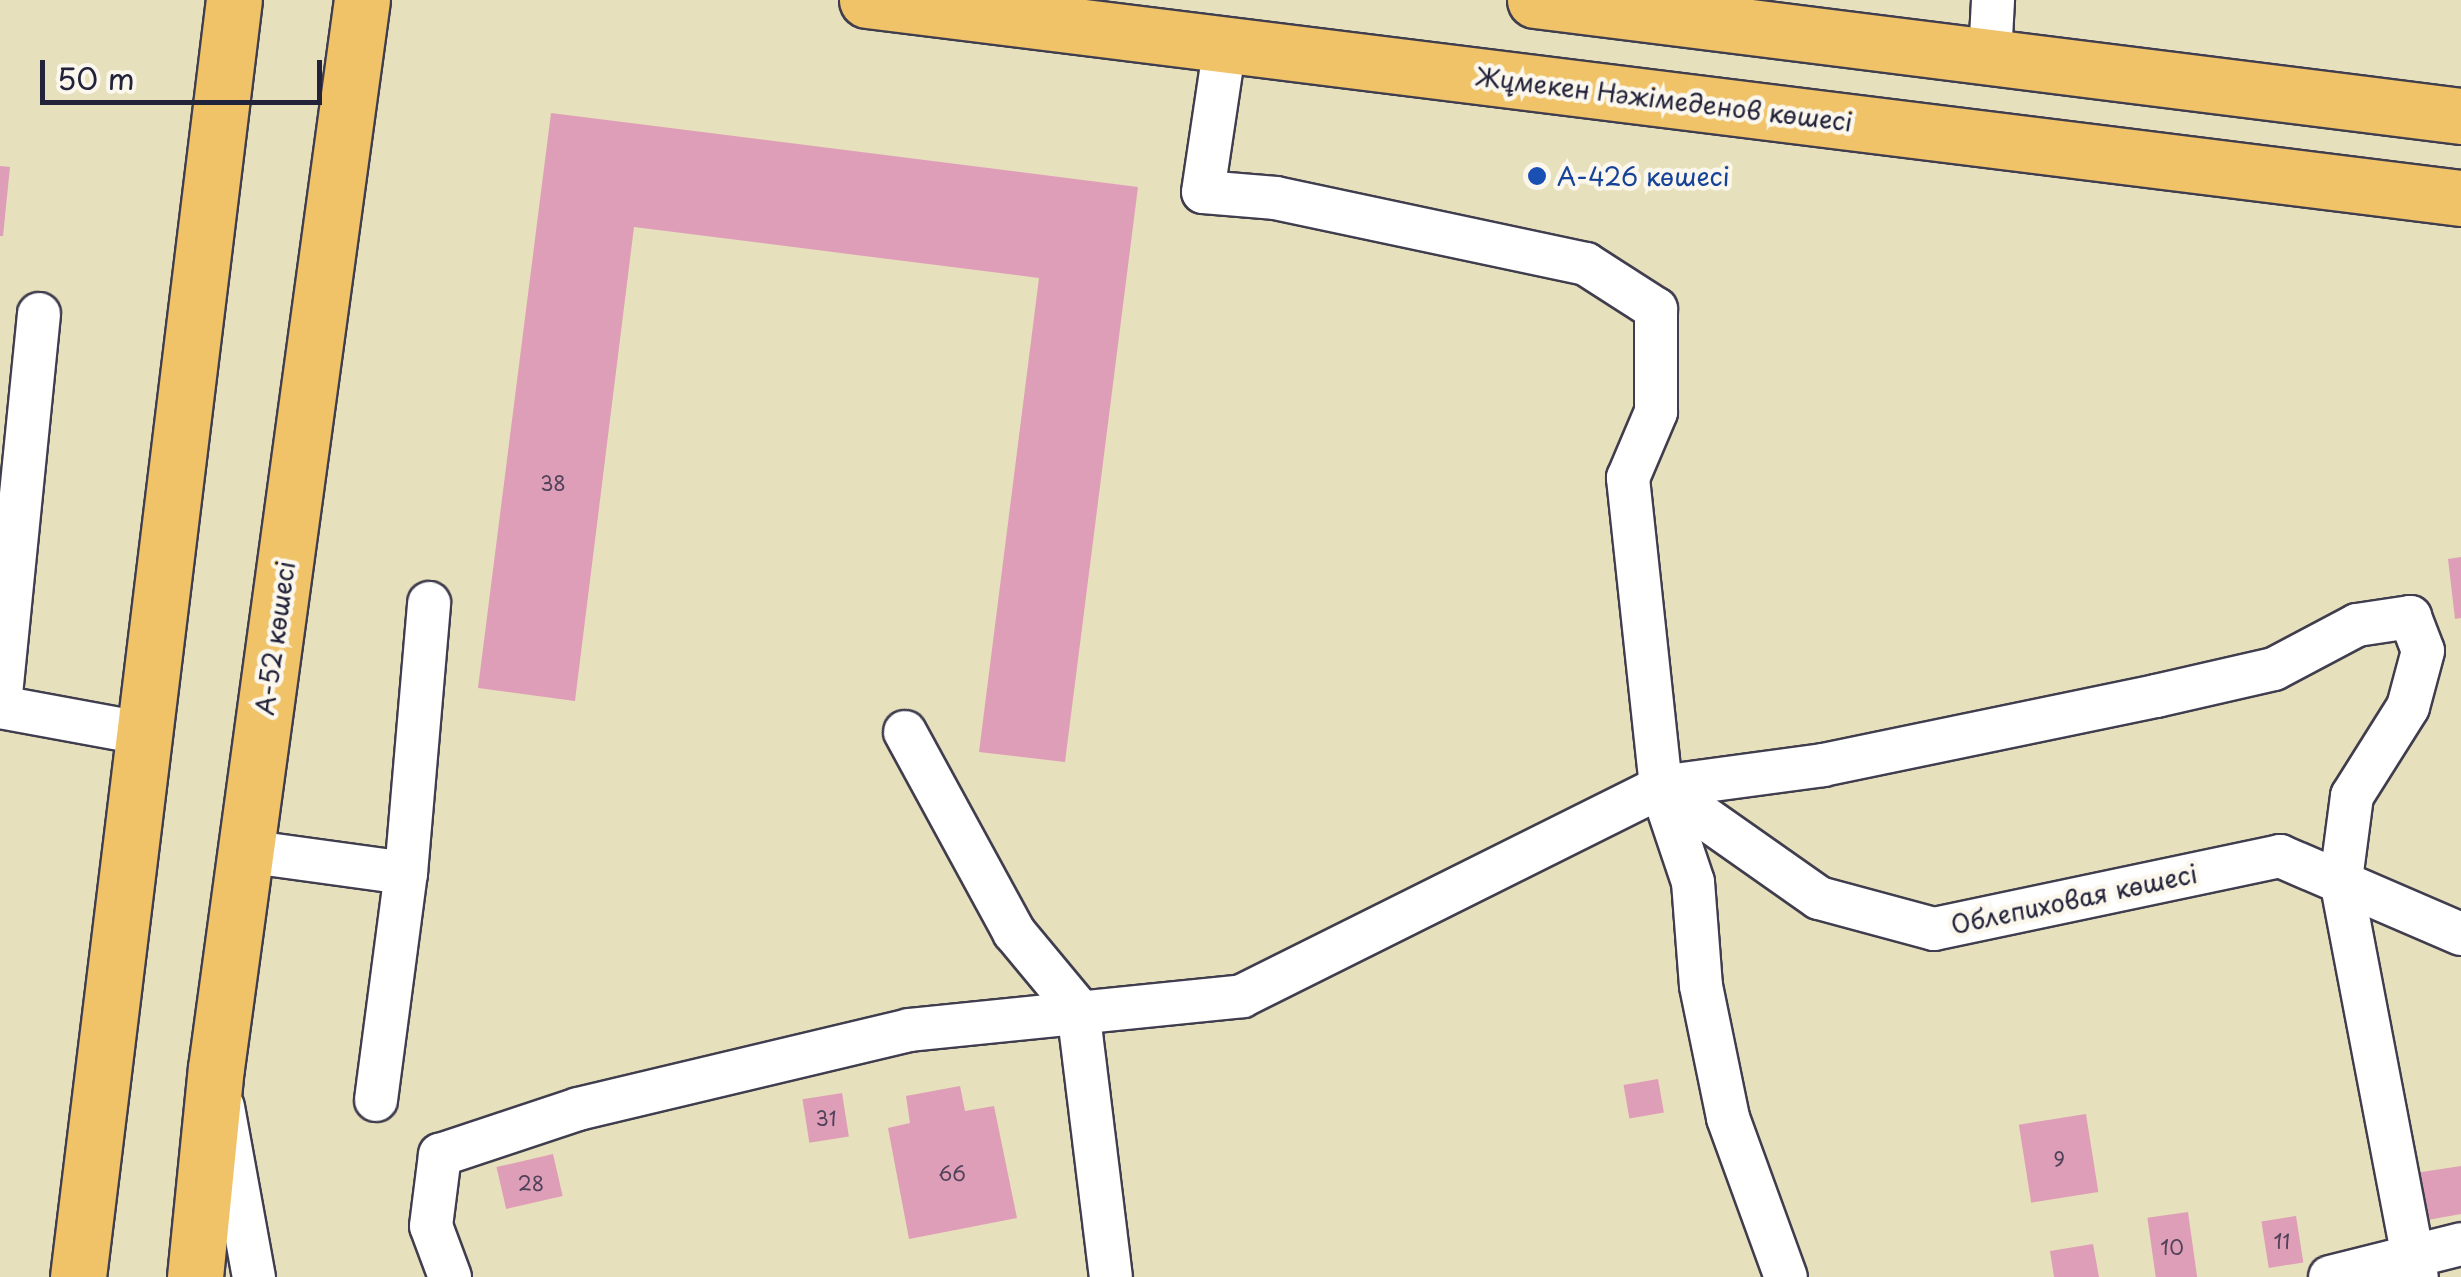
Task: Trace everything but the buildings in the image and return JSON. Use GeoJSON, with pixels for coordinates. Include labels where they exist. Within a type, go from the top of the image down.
{"type":"FeatureCollection","features":[{"type":"Feature","properties":{"kind":"main road"},"geometry":{"type":"LineString","coordinates":[[78,1277],[234,0]]}},
{"type":"Feature","properties":{"kind":"main road","name":"А-52 көшесі"},"geometry":{"type":"LineString","coordinates":[[195,1277],[216,1068],[362,0]]}},
{"type":"Feature","properties":{"kind":"main road","name":"Жұмекен Нәжімеденов көшесі"},"geometry":{"type":"LineString","coordinates":[[867,0],[2461,198]]}},
{"type":"Feature","properties":{"kind":"main road"},"geometry":{"type":"LineString","coordinates":[[1535,0],[2461,116]]}},
{"type":"Feature","properties":{"kind":"street"},"geometry":{"type":"LineString","coordinates":[[1990,56],[1993,0]]}},
{"type":"Feature","properties":{"kind":"street"},"geometry":{"type":"LineString","coordinates":[[1225,44],[1203,192],[1276,198],[1586,264],[1656,309],[1656,412],[1628,478],[1661,787],[1693,882],[1701,986],[1728,1118],[1786,1277]]}},
{"type":"Feature","properties":{"kind":"street"},"geometry":{"type":"LineString","coordinates":[[39,314],[0,707],[142,733]]}},
{"type":"Feature","properties":{"kind":"street"},"geometry":{"type":"LineString","coordinates":[[376,1100],[406,873],[428,603]]}},
{"type":"Feature","properties":{"kind":"street"},"geometry":{"type":"LineString","coordinates":[[450,1277],[431,1226],[440,1155],[578,1109],[908,1030],[1078,1009],[1242,996],[1661,787],[1824,765],[2156,696],[2274,669],[2357,624],[2410,617],[2423,651],[2408,707],[2352,796],[2341,880],[2415,1267]]}},
{"type":"Feature","properties":{"kind":"street"},"geometry":{"type":"LineString","coordinates":[[905,732],[1014,932],[1078,1009],[1111,1277]]}},
{"type":"Feature","properties":{"kind":"street","name":"Облепиховая көшесі"},"geometry":{"type":"LineString","coordinates":[[1661,787],[1818,898],[1934,929],[2280,856],[2341,880],[2439,930],[2461,934]]}},
{"type":"Feature","properties":{"kind":"street"},"geometry":{"type":"LineString","coordinates":[[246,851],[406,873]]}},
{"type":"Feature","properties":{"kind":"street"},"geometry":{"type":"LineString","coordinates":[[216,1068],[254,1277]]}},
{"type":"Feature","properties":{"kind":"street"},"geometry":{"type":"LineString","coordinates":[[2330,1277],[2415,1267],[2461,1244]]}},
{"type":"Feature","properties":{"kind":"place","name":"А-426 көшесі"},"geometry":{"type":"Point","coordinates":[1537,176]}}]}
